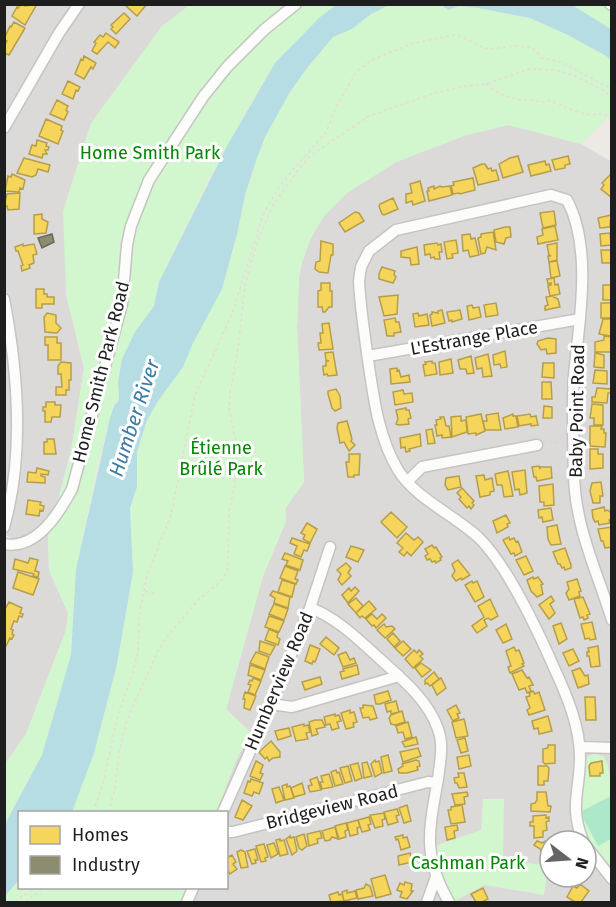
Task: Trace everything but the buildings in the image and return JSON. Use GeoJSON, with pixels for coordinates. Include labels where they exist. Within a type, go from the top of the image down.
{"type":"FeatureCollection","features":[{"type":"Feature","properties":{"kind":"street"},"geometry":{"type":"LineString","coordinates":[[4,128],[59,33],[80,4]]}},
{"type":"Feature","properties":{"kind":"street","name":"Home Smith Park Road"},"geometry":{"type":"LineString","coordinates":[[4,544],[21,544],[45,528],[72,489],[122,304],[131,226],[149,180],[203,97],[227,67],[265,28],[296,4]]}},
{"type":"Feature","properties":{"kind":"street","name":"Baby Point Road"},"geometry":{"type":"LineString","coordinates":[[368,356],[359,281],[364,258],[377,244],[402,228],[551,195],[567,200],[578,229],[581,272],[580,319],[574,378],[574,476],[577,516],[612,620]]}},
{"type":"Feature","properties":{"kind":"street"},"geometry":{"type":"LineString","coordinates":[[4,299],[13,351],[17,436],[13,489],[4,527]]}},
{"type":"Feature","properties":{"kind":"street","name":"L'Estrange Place"},"geometry":{"type":"LineString","coordinates":[[368,356],[580,319]]}},
{"type":"Feature","properties":{"kind":"street"},"geometry":{"type":"LineString","coordinates":[[368,356],[383,440],[399,472],[419,493],[481,540],[520,599],[556,671],[576,725],[580,747],[580,769],[574,809],[580,829]]}},
{"type":"Feature","properties":{"kind":"street"},"geometry":{"type":"LineString","coordinates":[[408,481],[422,467],[539,447]]}},
{"type":"Feature","properties":{"kind":"street","name":"Humberview Road"},"geometry":{"type":"LineString","coordinates":[[224,811],[272,704],[310,608],[330,547]]}},
{"type":"Feature","properties":{"kind":"street"},"geometry":{"type":"LineString","coordinates":[[310,608],[329,617],[399,676],[426,705],[438,728],[441,753],[429,843],[436,877],[449,903]]}},
{"type":"Feature","properties":{"kind":"street"},"geometry":{"type":"LineString","coordinates":[[272,704],[292,707],[399,676]]}},
{"type":"Feature","properties":{"kind":"street"},"geometry":{"type":"LineString","coordinates":[[580,747],[612,748]]}},
{"type":"Feature","properties":{"kind":"street","name":"Bridgeview Road"},"geometry":{"type":"LineString","coordinates":[[228,832],[428,782],[437,783]]}},
{"type":"Feature","properties":{"kind":"street"},"geometry":{"type":"LineString","coordinates":[[598,861],[612,879]]}},
{"type":"Feature","properties":{"kind":"street"},"geometry":{"type":"LineString","coordinates":[[427,903],[436,877]]}},
{"type":"Feature","properties":{"kind":"street"},"geometry":{"type":"LineString","coordinates":[[187,903],[193,889]]}},
{"type":"Feature","properties":{"kind":"path"},"geometry":{"type":"LineString","coordinates":[[94,811],[103,784],[116,722],[134,672],[144,591],[150,564],[166,532],[171,515],[195,395],[232,314],[263,215],[280,185],[326,132],[337,105],[357,71],[372,60],[413,43],[455,35],[484,48],[528,47],[535,50],[542,58],[561,62],[612,88]]}},
{"type":"Feature","properties":{"kind":"path"},"geometry":{"type":"LineString","coordinates":[[109,811],[127,720],[158,651],[196,602],[223,579],[227,571],[229,511],[235,484],[237,447],[229,408],[230,394],[245,285],[256,246],[272,207],[310,156],[369,116],[434,93],[486,84],[530,69],[556,70],[601,89],[612,97]]}},
{"type":"Feature","properties":{"kind":"path"},"geometry":{"type":"LineString","coordinates":[[486,84],[502,95],[518,101],[545,103],[549,100],[578,114],[595,116],[603,113],[612,120]]}},
{"type":"Feature","properties":{"kind":"path"},"geometry":{"type":"LineString","coordinates":[[539,447],[563,444]]}},
{"type":"Feature","properties":{"kind":"path"},"geometry":{"type":"LineString","coordinates":[[587,475],[612,473]]}},
{"type":"Feature","properties":{"kind":"path"},"geometry":{"type":"LineString","coordinates":[[144,591],[155,593]]}},
{"type":"Feature","properties":{"kind":"path"},"geometry":{"type":"LineString","coordinates":[[15,903],[32,889]]}},
{"type":"Feature","properties":{"kind":"path"},"geometry":{"type":"LineString","coordinates":[[25,903],[42,889]]}},
{"type":"Feature","properties":{"kind":"shaded area"},"geometry":{"type":"Polygon","coordinates":[[[5,5],[190,5],[162,26],[66,294],[84,368],[71,451],[48,538],[49,570],[68,613],[5,764],[4,556],[12,538],[5,535],[5,5]]]}},
{"type":"Feature","properties":{"kind":"shaded area"},"geometry":{"type":"Polygon","coordinates":[[[509,125],[581,144],[612,162],[611,902],[180,902],[186,889],[228,889],[228,811],[216,811],[237,758],[251,733],[226,709],[263,576],[286,521],[285,509],[304,482],[297,327],[299,278],[311,238],[324,216],[347,193],[396,162],[466,135],[509,125]]]}},
{"type":"Feature","properties":{"kind":"shaded area"},"geometry":{"type":"Polygon","coordinates":[[[54,605],[68,613],[66,630],[26,734],[5,764],[4,682],[9,669],[15,671],[19,660],[35,653],[54,605]]]}},
{"type":"Feature","properties":{"kind":"green space","name":"Étienne Brûlé Park"},"geometry":{"type":"Polygon","coordinates":[[[389,4],[441,5],[448,10],[459,6],[530,18],[608,57],[611,62],[611,114],[581,144],[509,125],[466,135],[396,162],[347,193],[324,216],[311,238],[299,278],[297,327],[304,482],[285,509],[286,521],[263,576],[226,709],[251,733],[237,758],[216,811],[72,811],[94,753],[117,664],[133,572],[130,508],[136,493],[137,452],[147,420],[183,367],[240,214],[265,137],[290,92],[333,37],[352,29],[389,4]]]}},
{"type":"Feature","properties":{"kind":"green space","name":"Home Smith Park"},"geometry":{"type":"Polygon","coordinates":[[[190,5],[336,5],[320,17],[275,63],[207,183],[159,282],[154,306],[135,332],[118,382],[119,400],[114,406],[98,464],[76,569],[71,655],[42,755],[5,824],[5,764],[26,734],[66,630],[68,613],[49,570],[48,538],[71,451],[84,368],[66,294],[63,211],[91,123],[162,26],[190,5]]]}},
{"type":"Feature","properties":{"kind":"green space"},"geometry":{"type":"Polygon","coordinates":[[[572,5],[611,5],[611,29],[572,5]]]}},
{"type":"Feature","properties":{"kind":"green space"},"geometry":{"type":"Polygon","coordinates":[[[594,754],[603,756],[610,776],[611,871],[598,853],[598,829],[584,829],[582,821],[581,797],[586,757],[594,754]]]}},
{"type":"Feature","properties":{"kind":"green space"},"geometry":{"type":"Polygon","coordinates":[[[611,796],[611,839],[598,846],[598,829],[589,829],[580,812],[611,796]]]}},
{"type":"Feature","properties":{"kind":"green space","name":"Cashman Park"},"geometry":{"type":"Polygon","coordinates":[[[483,799],[504,799],[503,859],[538,864],[538,889],[545,889],[544,895],[484,885],[455,901],[442,875],[435,846],[481,830],[483,799]]]}},
{"type":"Feature","properties":{"kind":"green space"},"geometry":{"type":"Polygon","coordinates":[[[18,881],[18,889],[186,889],[180,902],[5,902],[4,896],[18,881]]]}},
{"type":"Feature","properties":{"kind":"water","name":"Humber River"},"geometry":{"type":"Polygon","coordinates":[[[336,5],[389,5],[371,14],[352,29],[333,37],[290,92],[265,137],[245,195],[222,289],[183,367],[147,420],[137,452],[137,487],[130,508],[133,572],[117,664],[94,753],[72,811],[18,811],[18,881],[5,896],[5,824],[42,755],[71,655],[76,569],[110,418],[119,400],[118,382],[122,359],[135,332],[154,306],[159,282],[227,146],[275,63],[320,17],[336,5]]]}},
{"type":"Feature","properties":{"kind":"water"},"geometry":{"type":"Polygon","coordinates":[[[441,5],[572,5],[611,29],[611,62],[608,57],[568,35],[530,18],[459,6],[448,10],[441,5]]]}}]}
